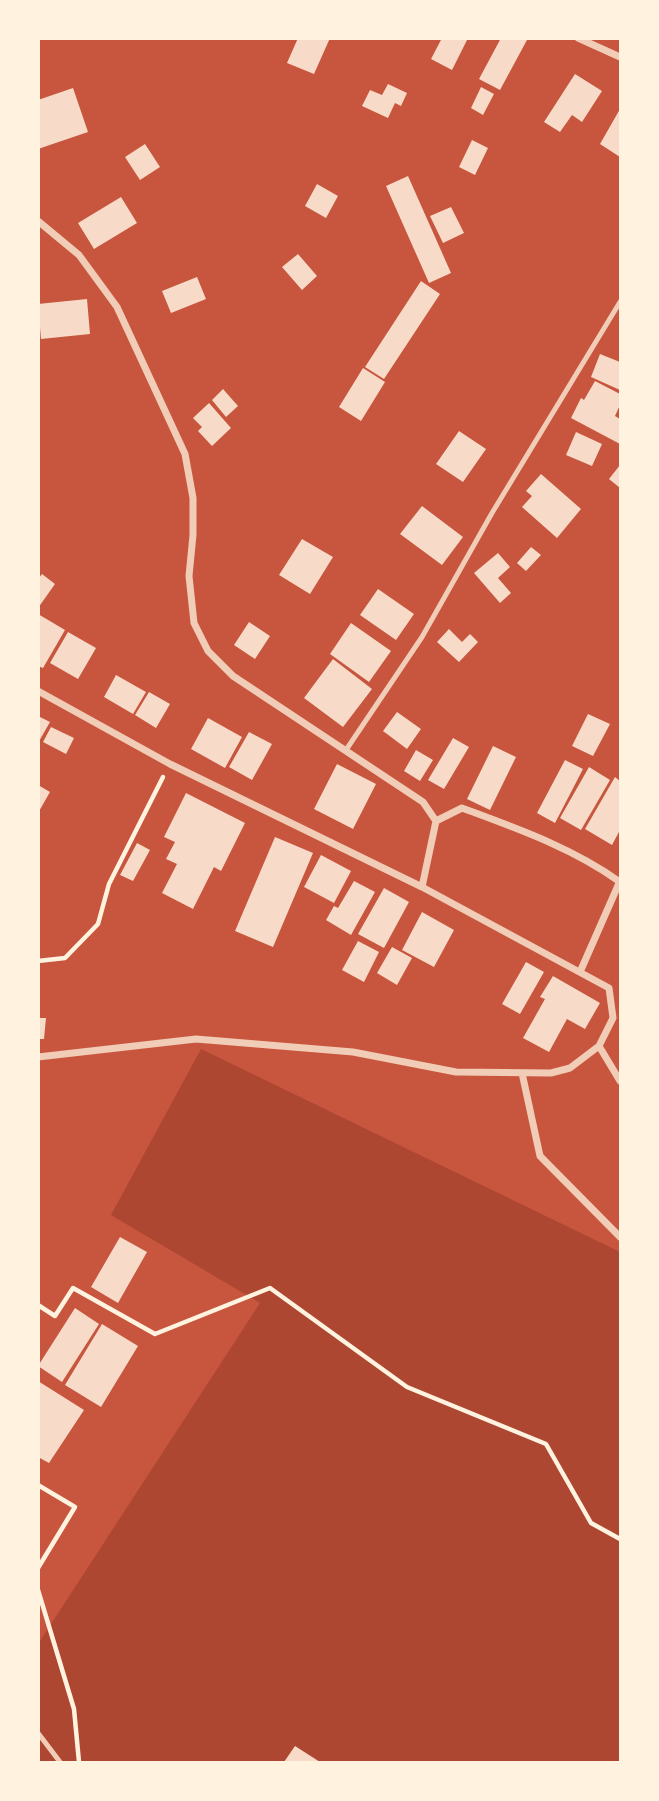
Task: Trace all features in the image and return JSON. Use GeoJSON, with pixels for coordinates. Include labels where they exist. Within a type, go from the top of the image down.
{"type":"FeatureCollection","features":[{"type":"Feature","properties":{"kind":"street"},"geometry":{"type":"LineString","coordinates":[[578,38],[621,57]]}},
{"type":"Feature","properties":{"kind":"street"},"geometry":{"type":"LineString","coordinates":[[38,221],[79,255],[117,307],[185,454],[192,498],[193,535],[189,576],[194,623],[208,651],[233,676],[423,802],[436,821],[422,887]]}},
{"type":"Feature","properties":{"kind":"street"},"geometry":{"type":"LineString","coordinates":[[38,691],[170,764],[422,887],[609,988],[613,1018],[599,1046],[570,1068],[551,1073],[456,1072],[354,1052],[196,1039],[38,1057]]}},
{"type":"Feature","properties":{"kind":"street"},"geometry":{"type":"LineString","coordinates":[[436,821],[462,808],[518,829],[600,866],[620,881],[580,972]]}},
{"type":"Feature","properties":{"kind":"street"},"geometry":{"type":"LineString","coordinates":[[599,1046],[621,1081]]}},
{"type":"Feature","properties":{"kind":"street"},"geometry":{"type":"LineString","coordinates":[[522,1073],[541,1156],[621,1237]]}},
{"type":"Feature","properties":{"kind":"lane"},"geometry":{"type":"LineString","coordinates":[[346,750],[422,637],[492,513],[621,302]]}},
{"type":"Feature","properties":{"kind":"lane"},"geometry":{"type":"LineString","coordinates":[[38,1733],[60,1762]]}},
{"type":"Feature","properties":{"kind":"path"},"geometry":{"type":"LineString","coordinates":[[38,961],[65,957],[98,924],[109,884],[170,764]]}},
{"type":"Feature","properties":{"kind":"path"},"geometry":{"type":"LineString","coordinates":[[38,1306],[55,1315],[73,1288],[155,1334],[270,1288],[407,1387],[546,1444],[591,1523],[621,1539]]}},
{"type":"Feature","properties":{"kind":"path"},"geometry":{"type":"LineString","coordinates":[[38,1485],[75,1507],[38,1568]]}},
{"type":"Feature","properties":{"kind":"path"},"geometry":{"type":"LineString","coordinates":[[38,1590],[74,1709],[79,1762]]}},
{"type":"Feature","properties":{"kind":"shaded area"},"geometry":{"type":"Polygon","coordinates":[[[201,1049],[620,1252],[620,1762],[39,1762],[38,1644],[260,1303],[111,1215],[201,1049]]]}},
{"type":"Feature","properties":{"kind":"building"},"geometry":{"type":"Polygon","coordinates":[[[298,38],[330,38],[314,74],[287,63],[298,38]]]}},
{"type":"Feature","properties":{"kind":"building"},"geometry":{"type":"Polygon","coordinates":[[[442,38],[468,38],[452,70],[431,59],[442,38]]]}},
{"type":"Feature","properties":{"kind":"building"},"geometry":{"type":"Polygon","coordinates":[[[501,38],[527,40],[500,90],[479,79],[501,38]]]}},
{"type":"Feature","properties":{"kind":"building"},"geometry":{"type":"Polygon","coordinates":[[[575,74],[602,91],[582,122],[572,115],[560,132],[544,122],[575,74]]]}},
{"type":"Feature","properties":{"kind":"building"},"geometry":{"type":"Polygon","coordinates":[[[388,84],[407,93],[401,106],[395,103],[388,118],[362,106],[370,90],[382,95],[388,84]]]}},
{"type":"Feature","properties":{"kind":"building"},"geometry":{"type":"Polygon","coordinates":[[[481,87],[494,94],[483,115],[471,108],[481,87]]]}},
{"type":"Feature","properties":{"kind":"building"},"geometry":{"type":"Polygon","coordinates":[[[73,88],[88,132],[38,149],[38,100],[73,88]]]}},
{"type":"Feature","properties":{"kind":"building"},"geometry":{"type":"Polygon","coordinates":[[[620,109],[620,157],[600,144],[620,109]]]}},
{"type":"Feature","properties":{"kind":"building"},"geometry":{"type":"Polygon","coordinates":[[[472,140],[488,148],[475,175],[459,167],[472,140]]]}},
{"type":"Feature","properties":{"kind":"building"},"geometry":{"type":"Polygon","coordinates":[[[145,144],[160,167],[140,180],[125,157],[145,144]]]}},
{"type":"Feature","properties":{"kind":"building"},"geometry":{"type":"Polygon","coordinates":[[[408,176],[451,273],[429,283],[386,186],[408,176]]]}},
{"type":"Feature","properties":{"kind":"building"},"geometry":{"type":"Polygon","coordinates":[[[317,184],[338,196],[326,218],[305,206],[317,184]]]}},
{"type":"Feature","properties":{"kind":"building"},"geometry":{"type":"Polygon","coordinates":[[[121,197],[137,223],[94,249],[78,223],[121,197]]]}},
{"type":"Feature","properties":{"kind":"building"},"geometry":{"type":"Polygon","coordinates":[[[451,207],[464,233],[443,243],[430,216],[451,207]]]}},
{"type":"Feature","properties":{"kind":"building"},"geometry":{"type":"Polygon","coordinates":[[[298,254],[317,276],[302,290],[282,267],[298,254]]]}},
{"type":"Feature","properties":{"kind":"building"},"geometry":{"type":"Polygon","coordinates":[[[197,277],[206,299],[171,313],[162,291],[197,277]]]}},
{"type":"Feature","properties":{"kind":"building"},"geometry":{"type":"Polygon","coordinates":[[[421,281],[440,294],[384,379],[365,367],[421,281]]]}},
{"type":"Feature","properties":{"kind":"building"},"geometry":{"type":"Polygon","coordinates":[[[87,299],[90,334],[41,339],[38,304],[87,299]]]}},
{"type":"Feature","properties":{"kind":"building"},"geometry":{"type":"Polygon","coordinates":[[[600,354],[620,362],[620,390],[591,377],[600,354]]]}},
{"type":"Feature","properties":{"kind":"building"},"geometry":{"type":"Polygon","coordinates":[[[363,368],[385,382],[361,421],[339,407],[363,368]]]}},
{"type":"Feature","properties":{"kind":"building"},"geometry":{"type":"Polygon","coordinates":[[[595,381],[620,394],[620,405],[615,416],[620,419],[620,444],[571,418],[581,398],[584,400],[595,381]]]}},
{"type":"Feature","properties":{"kind":"building"},"geometry":{"type":"Polygon","coordinates":[[[223,389],[238,406],[226,417],[212,400],[223,389]]]}},
{"type":"Feature","properties":{"kind":"building"},"geometry":{"type":"Polygon","coordinates":[[[209,403],[231,428],[212,446],[198,431],[202,427],[193,418],[209,403]]]}},
{"type":"Feature","properties":{"kind":"building"},"geometry":{"type":"Polygon","coordinates":[[[459,431],[486,449],[463,482],[436,464],[459,431]]]}},
{"type":"Feature","properties":{"kind":"building"},"geometry":{"type":"Polygon","coordinates":[[[576,432],[602,444],[592,466],[566,455],[576,432]]]}},
{"type":"Feature","properties":{"kind":"building"},"geometry":{"type":"Polygon","coordinates":[[[620,465],[620,488],[609,479],[620,465]]]}},
{"type":"Feature","properties":{"kind":"building"},"geometry":{"type":"Polygon","coordinates":[[[541,474],[581,509],[557,538],[522,507],[532,496],[526,491],[541,474]]]}},
{"type":"Feature","properties":{"kind":"building"},"geometry":{"type":"Polygon","coordinates":[[[422,506],[463,537],[442,565],[400,534],[422,506]]]}},
{"type":"Feature","properties":{"kind":"building"},"geometry":{"type":"Polygon","coordinates":[[[302,539],[333,557],[310,594],[279,575],[302,539]]]}},
{"type":"Feature","properties":{"kind":"building"},"geometry":{"type":"Polygon","coordinates":[[[531,547],[541,555],[526,571],[517,563],[531,547]]]}},
{"type":"Feature","properties":{"kind":"building"},"geometry":{"type":"Polygon","coordinates":[[[498,553],[510,567],[498,578],[511,593],[500,603],[474,573],[498,553]]]}},
{"type":"Feature","properties":{"kind":"building"},"geometry":{"type":"Polygon","coordinates":[[[42,574],[55,584],[38,608],[38,579],[42,574]]]}},
{"type":"Feature","properties":{"kind":"building"},"geometry":{"type":"Polygon","coordinates":[[[378,589],[414,614],[396,640],[360,615],[378,589]]]}},
{"type":"Feature","properties":{"kind":"building"},"geometry":{"type":"Polygon","coordinates":[[[38,614],[65,630],[43,668],[38,666],[38,614]]]}},
{"type":"Feature","properties":{"kind":"building"},"geometry":{"type":"Polygon","coordinates":[[[249,622],[270,636],[255,659],[234,645],[249,622]]]}},
{"type":"Feature","properties":{"kind":"building"},"geometry":{"type":"Polygon","coordinates":[[[351,623],[391,651],[369,682],[330,654],[351,623]]]}},
{"type":"Feature","properties":{"kind":"building"},"geometry":{"type":"Polygon","coordinates":[[[449,629],[462,642],[470,634],[478,642],[459,662],[437,642],[449,629]]]}},
{"type":"Feature","properties":{"kind":"building"},"geometry":{"type":"Polygon","coordinates":[[[68,632],[96,648],[78,679],[50,663],[68,632]]]}},
{"type":"Feature","properties":{"kind":"building"},"geometry":{"type":"Polygon","coordinates":[[[333,659],[372,689],[343,727],[304,698],[333,659]]]}},
{"type":"Feature","properties":{"kind":"building"},"geometry":{"type":"Polygon","coordinates":[[[116,675],[146,692],[133,714],[104,697],[116,675]]]}},
{"type":"Feature","properties":{"kind":"building"},"geometry":{"type":"Polygon","coordinates":[[[149,692],[170,704],[156,728],[135,715],[149,692]]]}},
{"type":"Feature","properties":{"kind":"building"},"geometry":{"type":"Polygon","coordinates":[[[397,712],[421,729],[407,749],[383,731],[397,712]]]}},
{"type":"Feature","properties":{"kind":"building"},"geometry":{"type":"Polygon","coordinates":[[[588,714],[610,724],[593,756],[572,746],[588,714]]]}},
{"type":"Feature","properties":{"kind":"building"},"geometry":{"type":"Polygon","coordinates":[[[38,716],[50,722],[38,743],[38,716]]]}},
{"type":"Feature","properties":{"kind":"building"},"geometry":{"type":"Polygon","coordinates":[[[208,718],[242,737],[225,768],[191,749],[208,718]]]}},
{"type":"Feature","properties":{"kind":"building"},"geometry":{"type":"Polygon","coordinates":[[[51,727],[74,738],[66,754],[43,742],[51,727]]]}},
{"type":"Feature","properties":{"kind":"building"},"geometry":{"type":"Polygon","coordinates":[[[249,732],[272,744],[252,780],[229,767],[249,732]]]}},
{"type":"Feature","properties":{"kind":"building"},"geometry":{"type":"Polygon","coordinates":[[[453,738],[469,747],[444,789],[428,780],[453,738]]]}},
{"type":"Feature","properties":{"kind":"building"},"geometry":{"type":"Polygon","coordinates":[[[493,746],[516,757],[490,810],[467,799],[493,746]]]}},
{"type":"Feature","properties":{"kind":"building"},"geometry":{"type":"Polygon","coordinates":[[[416,750],[433,760],[420,781],[404,771],[416,750]]]}},
{"type":"Feature","properties":{"kind":"building"},"geometry":{"type":"Polygon","coordinates":[[[565,760],[583,769],[555,823],[537,813],[565,760]]]}},
{"type":"Feature","properties":{"kind":"building"},"geometry":{"type":"Polygon","coordinates":[[[337,764],[376,784],[353,829],[314,809],[337,764]]]}},
{"type":"Feature","properties":{"kind":"building"},"geometry":{"type":"Polygon","coordinates":[[[589,767],[610,780],[581,830],[560,818],[589,767]]]}},
{"type":"Feature","properties":{"kind":"building"},"geometry":{"type":"Polygon","coordinates":[[[615,777],[620,781],[620,830],[612,845],[585,829],[615,777]]]}},
{"type":"Feature","properties":{"kind":"building"},"geometry":{"type":"Polygon","coordinates":[[[38,785],[50,792],[38,813],[38,785]]]}},
{"type":"Feature","properties":{"kind":"building"},"geometry":{"type":"Polygon","coordinates":[[[186,793],[245,823],[221,871],[214,867],[193,909],[162,893],[177,864],[166,859],[175,842],[164,837],[186,793]]]}},
{"type":"Feature","properties":{"kind":"building"},"geometry":{"type":"Polygon","coordinates":[[[275,837],[313,853],[273,947],[235,931],[275,837]]]}},
{"type":"Feature","properties":{"kind":"building"},"geometry":{"type":"Polygon","coordinates":[[[137,843],[150,850],[133,881],[120,875],[137,843]]]}},
{"type":"Feature","properties":{"kind":"building"},"geometry":{"type":"Polygon","coordinates":[[[321,855],[351,871],[334,903],[304,887],[321,855]]]}},
{"type":"Feature","properties":{"kind":"building"},"geometry":{"type":"Polygon","coordinates":[[[354,881],[375,892],[351,935],[326,920],[334,906],[338,908],[354,881]]]}},
{"type":"Feature","properties":{"kind":"building"},"geometry":{"type":"Polygon","coordinates":[[[384,888],[409,902],[384,948],[358,934],[384,888]]]}},
{"type":"Feature","properties":{"kind":"building"},"geometry":{"type":"Polygon","coordinates":[[[422,912],[454,930],[434,967],[402,950],[422,912]]]}},
{"type":"Feature","properties":{"kind":"building"},"geometry":{"type":"Polygon","coordinates":[[[358,941],[379,952],[364,982],[342,970],[358,941]]]}},
{"type":"Feature","properties":{"kind":"building"},"geometry":{"type":"Polygon","coordinates":[[[392,947],[412,958],[397,985],[377,973],[392,947]]]}},
{"type":"Feature","properties":{"kind":"building"},"geometry":{"type":"Polygon","coordinates":[[[526,962],[544,972],[520,1014],[502,1004],[526,962]]]}},
{"type":"Feature","properties":{"kind":"building"},"geometry":{"type":"Polygon","coordinates":[[[553,976],[600,1003],[585,1029],[567,1019],[549,1052],[523,1038],[545,999],[540,997],[553,976]]]}},
{"type":"Feature","properties":{"kind":"building"},"geometry":{"type":"Polygon","coordinates":[[[38,1018],[46,1018],[44,1039],[38,1039],[38,1018]]]}},
{"type":"Feature","properties":{"kind":"building"},"geometry":{"type":"Polygon","coordinates":[[[120,1237],[147,1252],[118,1303],[91,1287],[120,1237]]]}},
{"type":"Feature","properties":{"kind":"building"},"geometry":{"type":"Polygon","coordinates":[[[75,1308],[99,1324],[62,1382],[38,1366],[75,1308]]]}},
{"type":"Feature","properties":{"kind":"building"},"geometry":{"type":"Polygon","coordinates":[[[102,1324],[138,1346],[101,1407],[65,1385],[102,1324]]]}},
{"type":"Feature","properties":{"kind":"building"},"geometry":{"type":"Polygon","coordinates":[[[38,1381],[84,1410],[49,1463],[38,1457],[38,1381]]]}},
{"type":"Feature","properties":{"kind":"building"},"geometry":{"type":"Polygon","coordinates":[[[295,1746],[320,1762],[284,1762],[295,1746]]]}}]}
